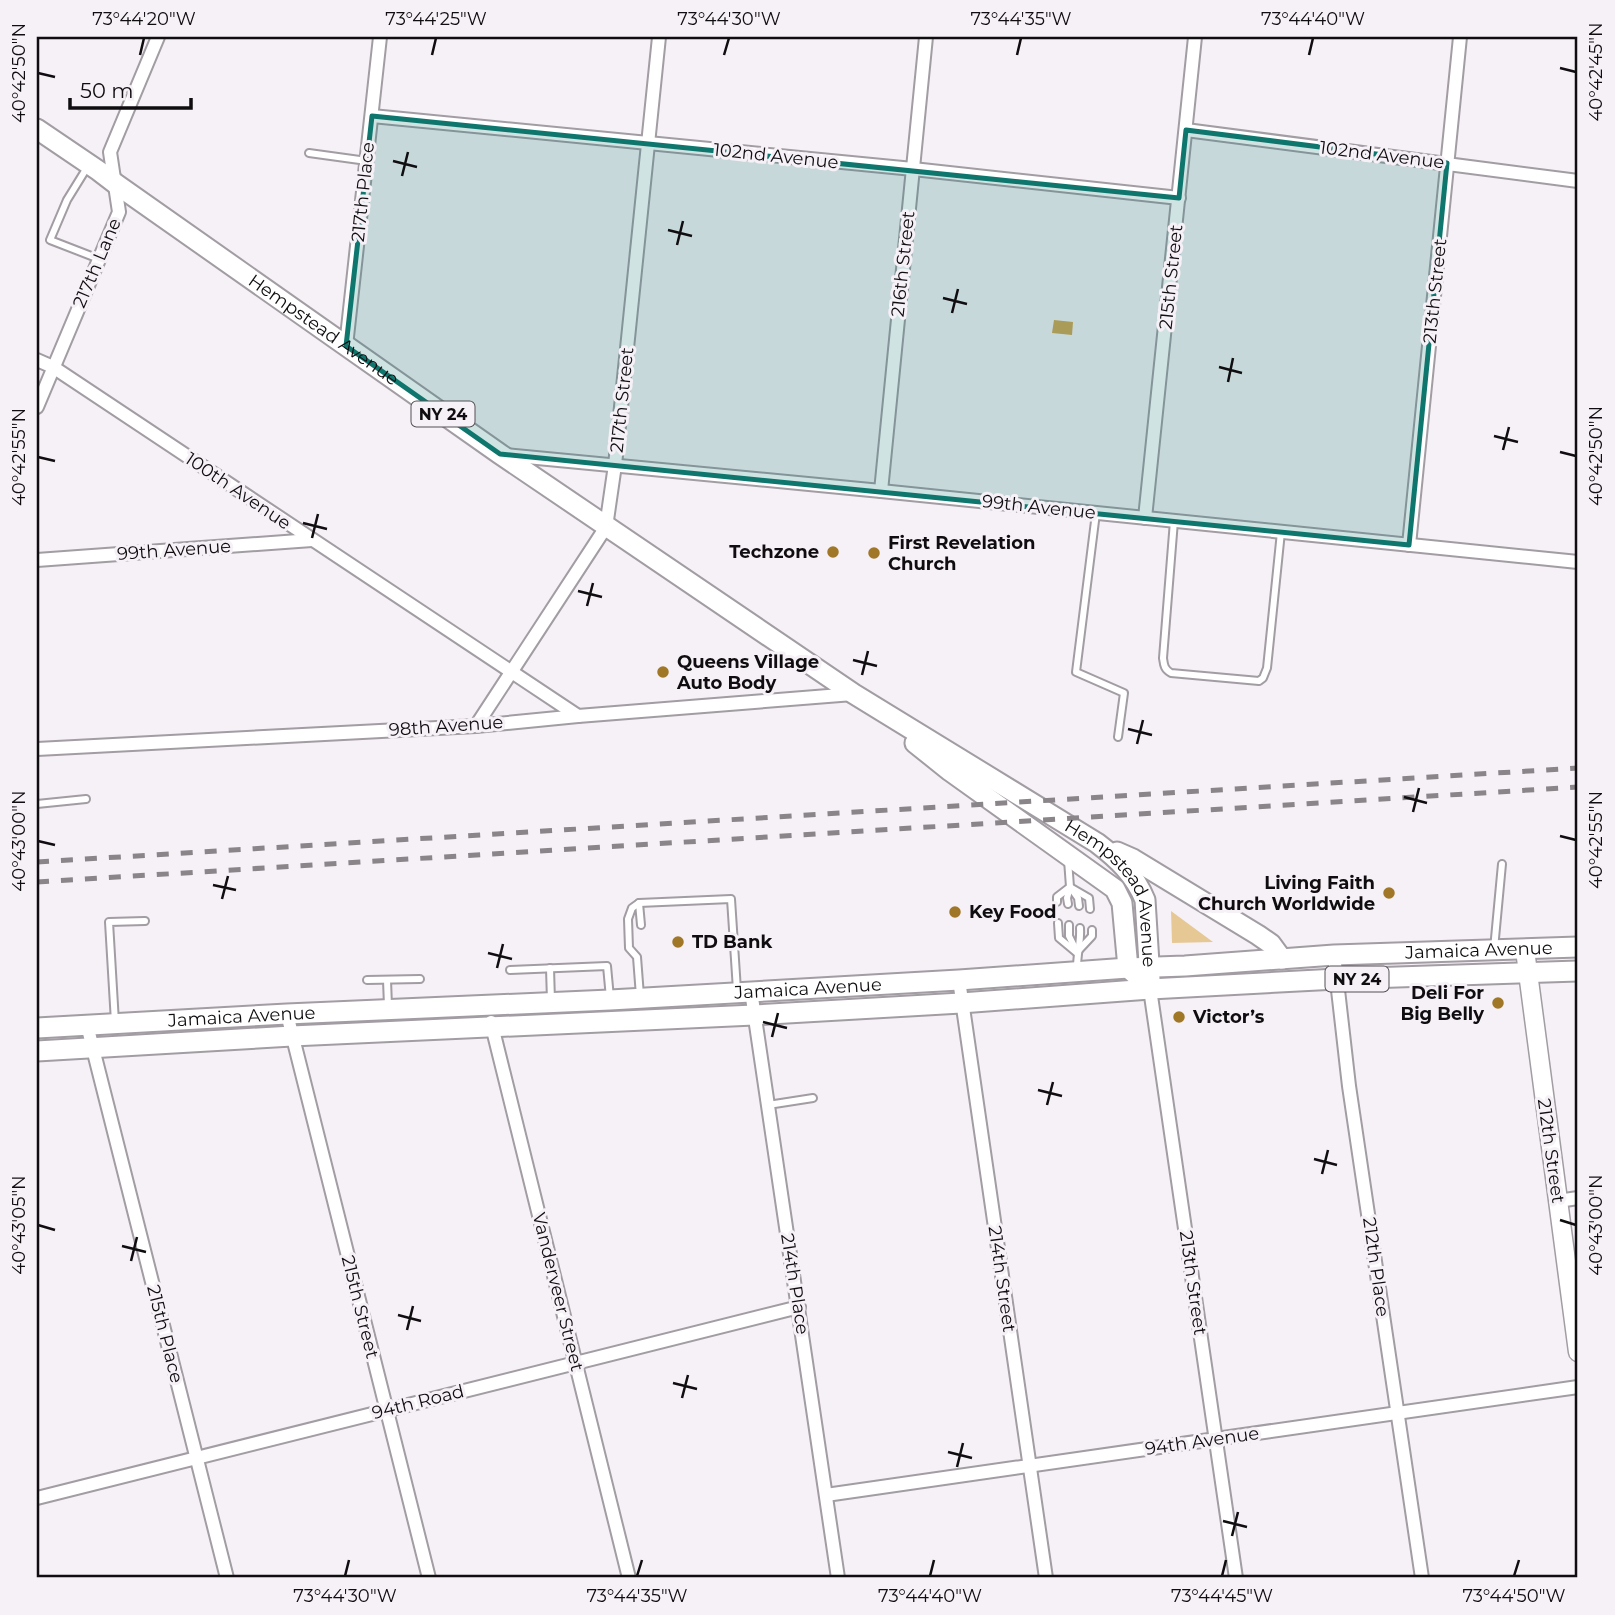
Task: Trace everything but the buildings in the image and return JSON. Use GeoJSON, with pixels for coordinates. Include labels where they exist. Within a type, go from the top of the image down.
{"type":"FeatureCollection","features":[{"type":"Feature","properties":{"kind":"main road","name":"Hempstead Avenue"},"geometry":{"type":"LineString","coordinates":[[37,129],[606,527],[854,694],[1097,843],[1117,858],[1145,901],[1150,989]]}},
{"type":"Feature","properties":{"kind":"main road","name":"Hempstead Avenue"},"geometry":{"type":"LineString","coordinates":[[854,694],[950,771],[1118,892],[1122,903],[1128,968],[1150,989]]}},
{"type":"Feature","properties":{"kind":"main road","name":"NY 24"},"geometry":{"type":"LineString","coordinates":[[1097,843],[1133,859],[1258,935],[1271,944],[1282,959]]}},
{"type":"Feature","properties":{"kind":"main road","name":"Jamaica Avenue"},"geometry":{"type":"LineString","coordinates":[[37,1028],[959,980],[1077,962],[1128,968],[1185,967],[1334,955],[1578,947]]}},
{"type":"Feature","properties":{"kind":"main road","name":"212th Street"},"geometry":{"type":"LineString","coordinates":[[1525,950],[1578,1352]]}},
{"type":"Feature","properties":{"kind":"main road","name":"Jamaica Avenue"},"geometry":{"type":"LineString","coordinates":[[37,1051],[292,1036],[754,1015],[1337,979],[1578,971]]}},
{"type":"Feature","properties":{"kind":"street","name":"217th Lane"},"geometry":{"type":"LineString","coordinates":[[37,407],[119,212],[110,152],[158,37]]}},
{"type":"Feature","properties":{"kind":"street","name":"217th Place"},"geometry":{"type":"LineString","coordinates":[[346,346],[380,37]]}},
{"type":"Feature","properties":{"kind":"street","name":"217th Street"},"geometry":{"type":"LineString","coordinates":[[476,726],[606,527],[615,465],[659,37]]}},
{"type":"Feature","properties":{"kind":"street","name":"216th Street"},"geometry":{"type":"LineString","coordinates":[[881,491],[926,37]]}},
{"type":"Feature","properties":{"kind":"street","name":"215th Street"},"geometry":{"type":"LineString","coordinates":[[1145,517],[1195,37]]}},
{"type":"Feature","properties":{"kind":"street","name":"213th Street"},"geometry":{"type":"LineString","coordinates":[[1409,545],[1460,37]]}},
{"type":"Feature","properties":{"kind":"street","name":"102nd Avenue"},"geometry":{"type":"LineString","coordinates":[[372,116],[1179,198]]}},
{"type":"Feature","properties":{"kind":"street","name":"102nd Avenue"},"geometry":{"type":"LineString","coordinates":[[1186,130],[1578,180]]}},
{"type":"Feature","properties":{"kind":"street","name":"100th Avenue"},"geometry":{"type":"LineString","coordinates":[[37,360],[53,368],[578,716]]}},
{"type":"Feature","properties":{"kind":"street","name":"99th Avenue"},"geometry":{"type":"LineString","coordinates":[[500,454],[1578,562]]}},
{"type":"Feature","properties":{"kind":"street","name":"99th Avenue"},"geometry":{"type":"LineString","coordinates":[[37,560],[312,540]]}},
{"type":"Feature","properties":{"kind":"street","name":"98th Avenue"},"geometry":{"type":"LineString","coordinates":[[37,749],[476,726],[854,694]]}},
{"type":"Feature","properties":{"kind":"street","name":"212th Place"},"geometry":{"type":"LineString","coordinates":[[1334,955],[1349,1086],[1422,1578]]}},
{"type":"Feature","properties":{"kind":"street","name":"214th Street"},"geometry":{"type":"LineString","coordinates":[[959,980],[1046,1578]]}},
{"type":"Feature","properties":{"kind":"street","name":"213th Street"},"geometry":{"type":"LineString","coordinates":[[1150,989],[1236,1578]]}},
{"type":"Feature","properties":{"kind":"street","name":"214th Place"},"geometry":{"type":"LineString","coordinates":[[744,991],[754,1015],[838,1578]]}},
{"type":"Feature","properties":{"kind":"street","name":"Vanderveer Street"},"geometry":{"type":"LineString","coordinates":[[488,1005],[491,1027],[629,1578]]}},
{"type":"Feature","properties":{"kind":"street","name":"215th Street"},"geometry":{"type":"LineString","coordinates":[[287,1014],[429,1578]]}},
{"type":"Feature","properties":{"kind":"street","name":"215th Place"},"geometry":{"type":"LineString","coordinates":[[87,1025],[227,1578]]}},
{"type":"Feature","properties":{"kind":"street"},"geometry":{"type":"LineString","coordinates":[[1558,1201],[1578,1198]]}},
{"type":"Feature","properties":{"kind":"street","name":"94th Road"},"geometry":{"type":"LineString","coordinates":[[37,1498],[799,1307]]}},
{"type":"Feature","properties":{"kind":"street","name":"94th Avenue"},"geometry":{"type":"LineString","coordinates":[[826,1495],[1578,1387]]}},
{"type":"Feature","properties":{"kind":"lane"},"geometry":{"type":"LineString","coordinates":[[309,153],[367,161]]}},
{"type":"Feature","properties":{"kind":"lane"},"geometry":{"type":"LineString","coordinates":[[90,165],[67,200],[50,240],[99,259]]}},
{"type":"Feature","properties":{"kind":"lane"},"geometry":{"type":"LineString","coordinates":[[1096,513],[1076,673],[1124,693],[1118,737]]}},
{"type":"Feature","properties":{"kind":"lane"},"geometry":{"type":"LineString","coordinates":[[1174,520],[1163,658],[1166,670],[1171,673],[1259,681],[1263,678],[1267,668],[1281,532]]}},
{"type":"Feature","properties":{"kind":"lane"},"geometry":{"type":"LineString","coordinates":[[37,804],[86,799]]}},
{"type":"Feature","properties":{"kind":"lane"},"geometry":{"type":"LineString","coordinates":[[1068,855],[1068,904]]}},
{"type":"Feature","properties":{"kind":"lane"},"geometry":{"type":"LineString","coordinates":[[1494,951],[1502,864]]}},
{"type":"Feature","properties":{"kind":"lane"},"geometry":{"type":"LineString","coordinates":[[1057,902],[1057,897],[1070,887]]}},
{"type":"Feature","properties":{"kind":"lane"},"geometry":{"type":"LineString","coordinates":[[1070,887],[1078,898],[1079,906]]}},
{"type":"Feature","properties":{"kind":"lane"},"geometry":{"type":"LineString","coordinates":[[1070,887],[1089,898],[1090,909]]}},
{"type":"Feature","properties":{"kind":"lane"},"geometry":{"type":"LineString","coordinates":[[637,957],[629,948],[628,919],[632,908],[639,903],[731,899],[744,991]]}},
{"type":"Feature","properties":{"kind":"lane"},"geometry":{"type":"LineString","coordinates":[[639,903],[641,925]]}},
{"type":"Feature","properties":{"kind":"lane"},"geometry":{"type":"LineString","coordinates":[[115,1024],[109,922],[145,920]]}},
{"type":"Feature","properties":{"kind":"lane"},"geometry":{"type":"LineString","coordinates":[[1058,923],[1059,938],[1077,962]]}},
{"type":"Feature","properties":{"kind":"lane"},"geometry":{"type":"LineString","coordinates":[[1069,925],[1069,936],[1077,962]]}},
{"type":"Feature","properties":{"kind":"lane"},"geometry":{"type":"LineString","coordinates":[[1077,962],[1080,928]]}},
{"type":"Feature","properties":{"kind":"lane"},"geometry":{"type":"LineString","coordinates":[[1077,962],[1092,936],[1092,930]]}},
{"type":"Feature","properties":{"kind":"lane"},"geometry":{"type":"LineString","coordinates":[[640,998],[637,957],[642,947]]}},
{"type":"Feature","properties":{"kind":"lane"},"geometry":{"type":"LineString","coordinates":[[510,970],[607,966],[610,1000]]}},
{"type":"Feature","properties":{"kind":"lane"},"geometry":{"type":"LineString","coordinates":[[550,968],[551,1002]]}},
{"type":"Feature","properties":{"kind":"lane"},"geometry":{"type":"LineString","coordinates":[[367,980],[419,979]]}},
{"type":"Feature","properties":{"kind":"lane"},"geometry":{"type":"LineString","coordinates":[[387,980],[388,1009]]}},
{"type":"Feature","properties":{"kind":"lane"},"geometry":{"type":"LineString","coordinates":[[768,1105],[813,1098]]}},
{"type":"Feature","properties":{"kind":"highlighted area"},"geometry":{"type":"Polygon","coordinates":[[[372,116],[1179,198],[1186,130],[1447,163],[1409,545],[500,454],[346,346],[372,116]]]}},
{"type":"Feature","properties":{"kind":"shaded area"},"geometry":{"type":"Polygon","coordinates":[[[1054,320],[1073,322],[1072,335],[1052,333],[1054,320]]]}},
{"type":"Feature","properties":{"kind":"shaded area"},"geometry":{"type":"Polygon","coordinates":[[[1171,911],[1213,942],[1172,943],[1171,911]]]}},
{"type":"Feature","properties":{"kind":"railway"},"geometry":{"type":"LineString","coordinates":[[37,862],[1578,768]]}},
{"type":"Feature","properties":{"kind":"railway"},"geometry":{"type":"LineString","coordinates":[[37,882],[1578,787]]}},
{"type":"Feature","properties":{"kind":"place","name":"Techzone"},"geometry":{"type":"Point","coordinates":[833,552]}},
{"type":"Feature","properties":{"kind":"place","name":"First Revelation Church"},"geometry":{"type":"Point","coordinates":[874,553]}},
{"type":"Feature","properties":{"kind":"place","name":"Queens Village Auto Body"},"geometry":{"type":"Point","coordinates":[663,672]}},
{"type":"Feature","properties":{"kind":"place","name":"Living Faith Church Worldwide"},"geometry":{"type":"Point","coordinates":[1389,893]}},
{"type":"Feature","properties":{"kind":"place","name":"Key Food"},"geometry":{"type":"Point","coordinates":[955,912]}},
{"type":"Feature","properties":{"kind":"place","name":"TD Bank"},"geometry":{"type":"Point","coordinates":[678,942]}},
{"type":"Feature","properties":{"kind":"place","name":"Deli For Big Belly"},"geometry":{"type":"Point","coordinates":[1498,1003]}},
{"type":"Feature","properties":{"kind":"place","name":"Victor’s"},"geometry":{"type":"Point","coordinates":[1179,1017]}}]}
